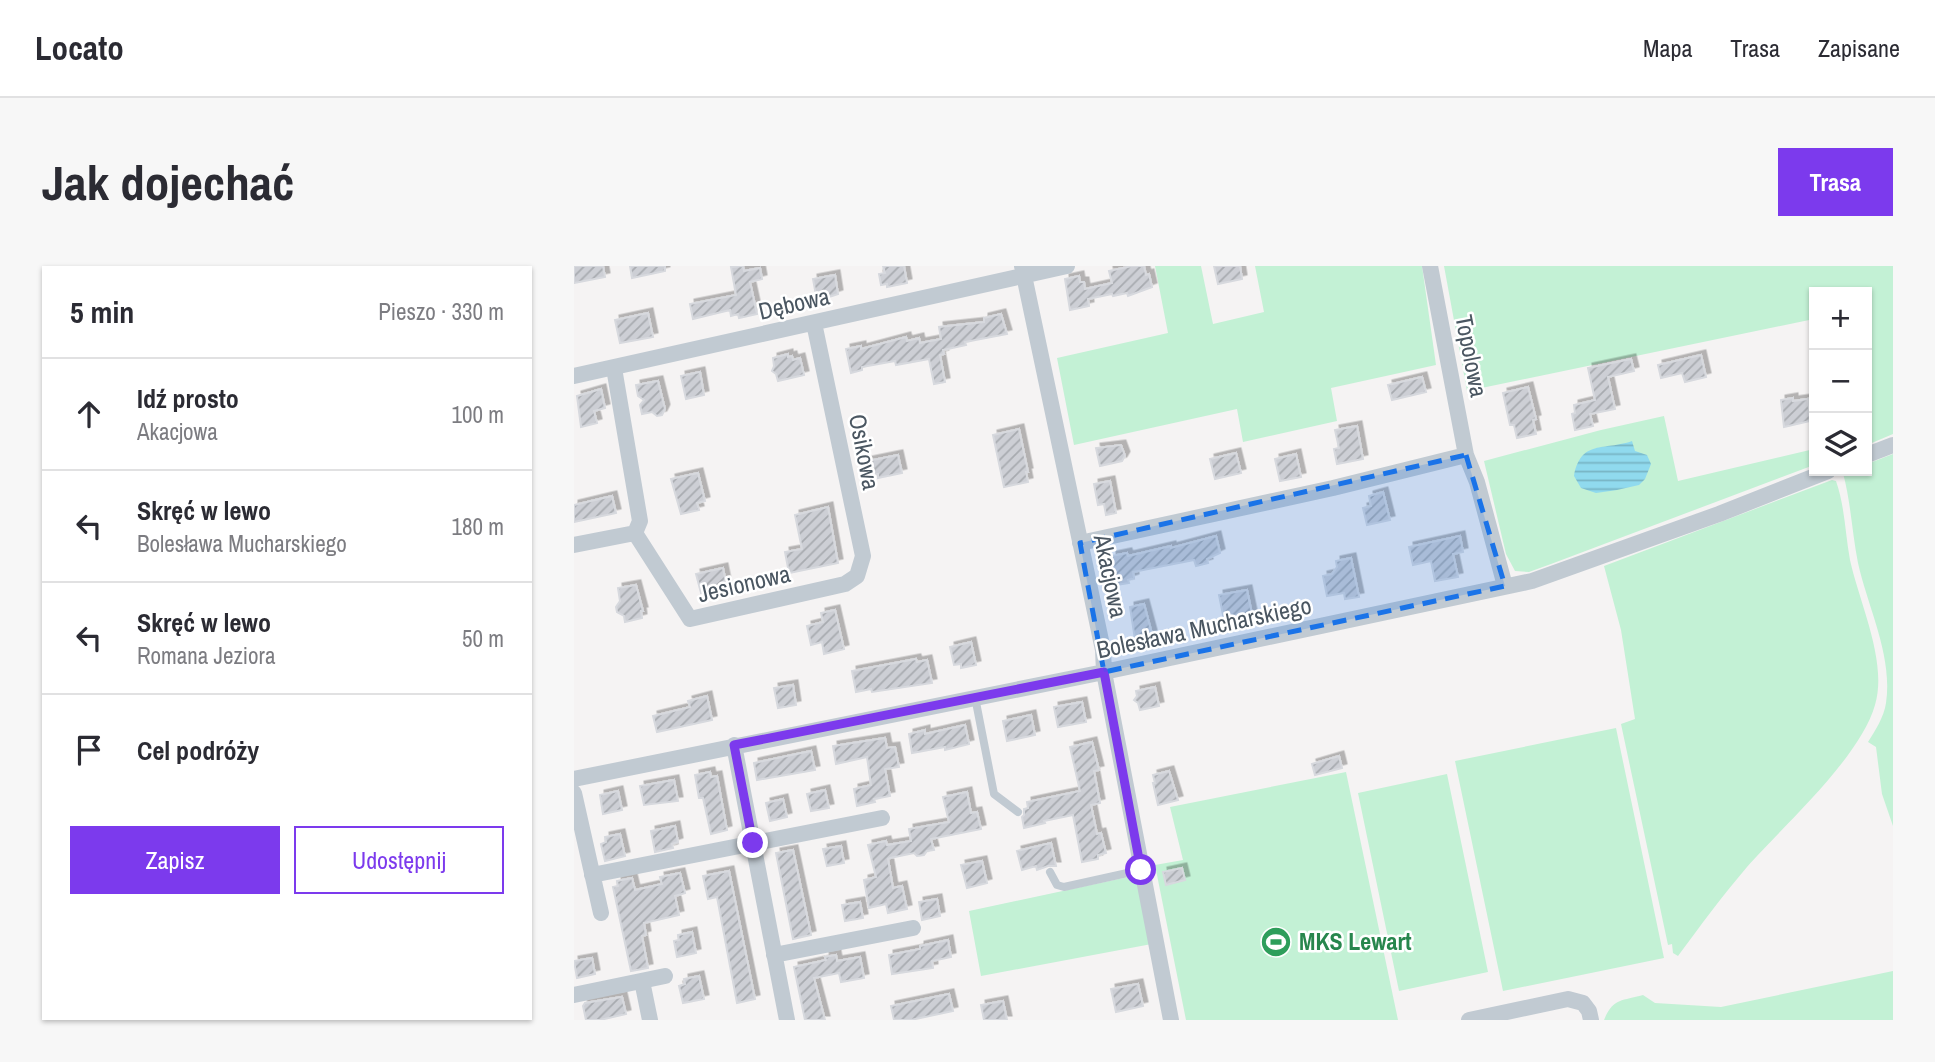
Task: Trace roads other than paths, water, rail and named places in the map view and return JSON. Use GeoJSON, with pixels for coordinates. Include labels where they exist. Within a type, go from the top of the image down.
{"type":"FeatureCollection","features":[{"type":"Feature","properties":{"kind":"street","name":"Dębowa"},"geometry":{"type":"LineString","coordinates":[[574,376],[814,323],[1023,271],[1067,266]]}},
{"type":"Feature","properties":{"kind":"street","name":"Topolowa"},"geometry":{"type":"LineString","coordinates":[[1430,266],[1466,455],[1477,482],[1505,586]]}},
{"type":"Feature","properties":{"kind":"street","name":"Akacjowa"},"geometry":{"type":"LineString","coordinates":[[1023,271],[1103,650],[1104,672],[1171,1020]]}},
{"type":"Feature","properties":{"kind":"street","name":"Osikowa"},"geometry":{"type":"LineString","coordinates":[[814,323],[863,556],[858,576],[845,584]]}},
{"type":"Feature","properties":{"kind":"street"},"geometry":{"type":"LineString","coordinates":[[574,545],[635,533],[640,521],[614,368]]}},
{"type":"Feature","properties":{"kind":"street"},"geometry":{"type":"LineString","coordinates":[[1872,454],[1893,445]]}},
{"type":"Feature","properties":{"kind":"street"},"geometry":{"type":"LineString","coordinates":[[1080,543],[1333,488],[1466,455]]}},
{"type":"Feature","properties":{"kind":"street","name":"Bolesława Mucharskiego"},"geometry":{"type":"LineString","coordinates":[[574,779],[1104,672],[1532,581],[1719,514],[1815,476]]}},
{"type":"Feature","properties":{"kind":"street","name":"Jesionowa"},"geometry":{"type":"LineString","coordinates":[[635,533],[690,620],[845,584]]}},
{"type":"Feature","properties":{"kind":"street"},"geometry":{"type":"LineString","coordinates":[[734,745],[788,1020]]}},
{"type":"Feature","properties":{"kind":"street"},"geometry":{"type":"LineString","coordinates":[[574,793],[601,913]]}},
{"type":"Feature","properties":{"kind":"street"},"geometry":{"type":"LineString","coordinates":[[592,875],[883,818]]}},
{"type":"Feature","properties":{"kind":"street"},"geometry":{"type":"LineString","coordinates":[[774,955],[913,928]]}},
{"type":"Feature","properties":{"kind":"street"},"geometry":{"type":"LineString","coordinates":[[574,995],[665,976]]}},
{"type":"Feature","properties":{"kind":"street"},"geometry":{"type":"LineString","coordinates":[[642,981],[650,1020]]}},
{"type":"Feature","properties":{"kind":"street"},"geometry":{"type":"LineString","coordinates":[[1469,1020],[1574,999],[1586,1006],[1591,1020]]}},
{"type":"Feature","properties":{"kind":"lane"},"geometry":{"type":"LineString","coordinates":[[975,697],[994,794],[1018,812]]}},
{"type":"Feature","properties":{"kind":"lane"},"geometry":{"type":"LineString","coordinates":[[1050,872],[1057,885],[1064,887],[1141,870]]}},
{"type":"Feature","properties":{"kind":"water"},"geometry":{"type":"Polygon","coordinates":[[[1632,441],[1635,451],[1647,455],[1651,464],[1645,479],[1639,485],[1596,493],[1581,488],[1574,476],[1582,456],[1595,448],[1632,441]]]}},
{"type":"Feature","properties":{"kind":"place","name":"MKS Lewart"},"geometry":{"type":"Point","coordinates":[1276,942]}}]}
